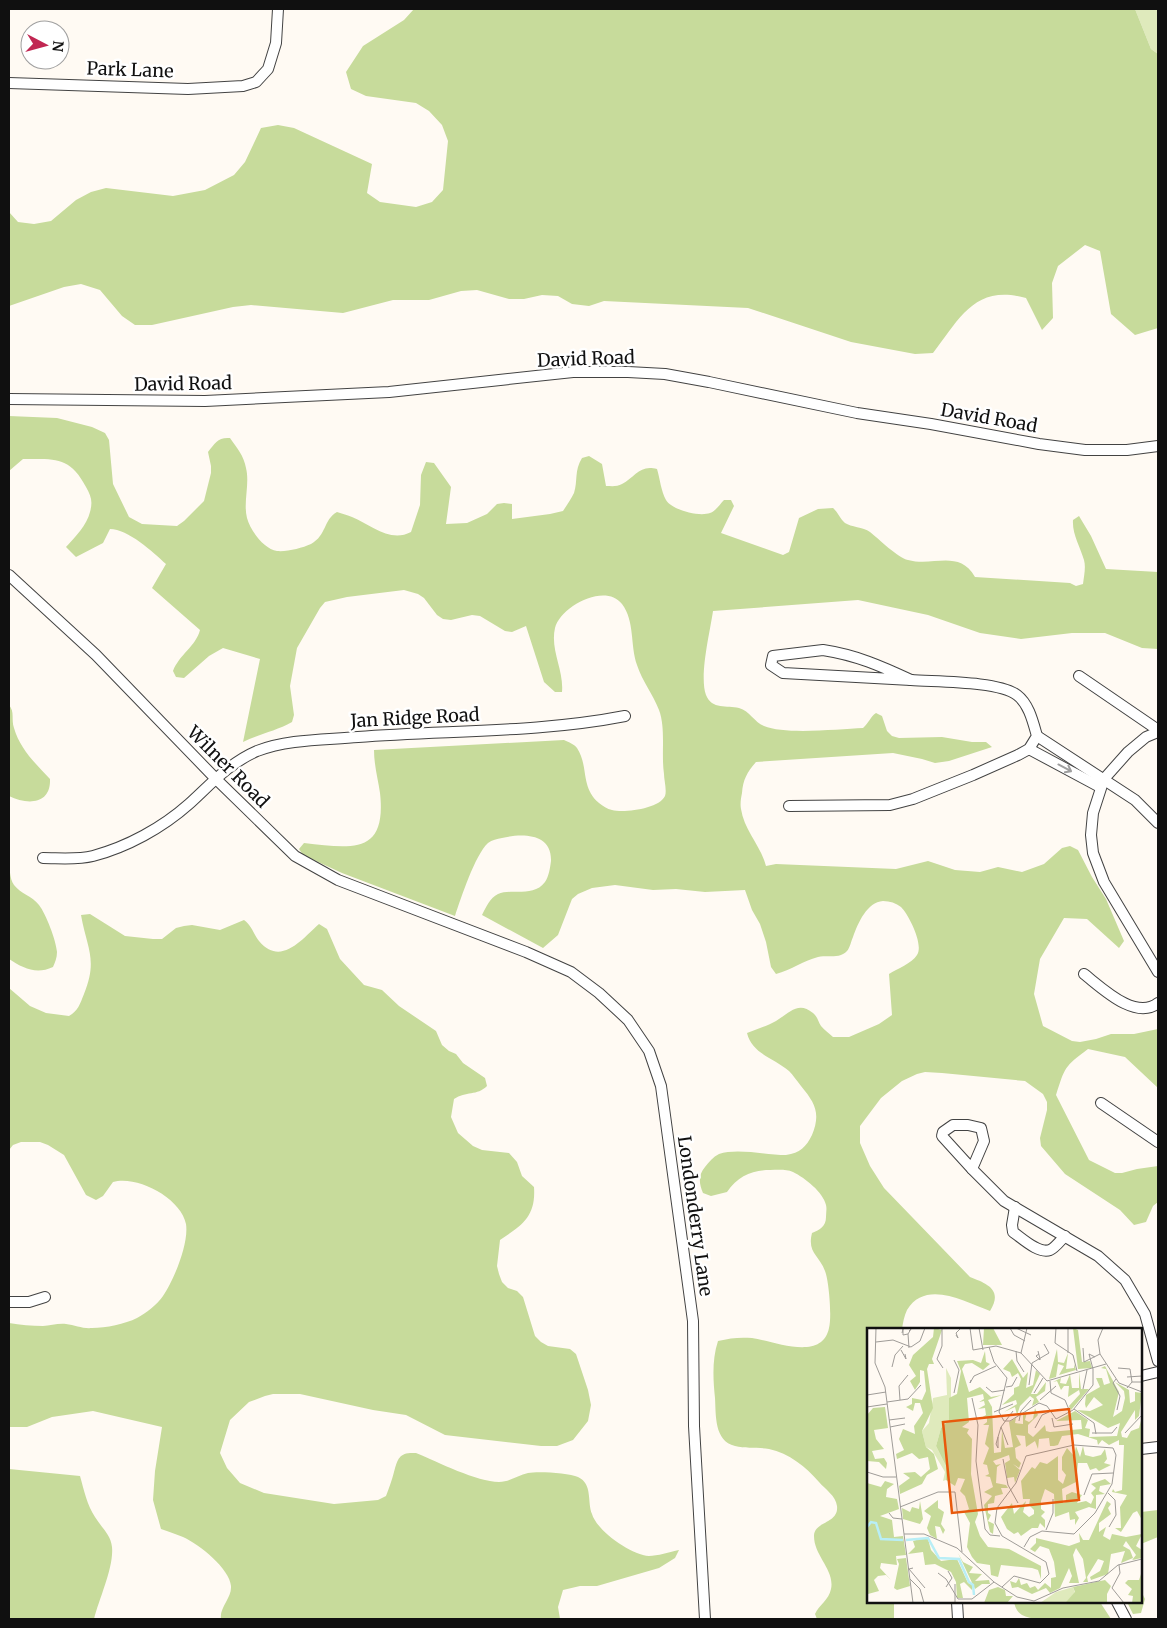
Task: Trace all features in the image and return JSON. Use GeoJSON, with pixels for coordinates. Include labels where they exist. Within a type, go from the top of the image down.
{"type":"FeatureCollection","features":[{"type":"Feature","properties":{"kind":"street","name":"Park Lane"},"geometry":{"type":"LineString","coordinates":[[9,83],[188,89],[243,86],[256,82],[268,69],[276,44],[278,9]]}},
{"type":"Feature","properties":{"kind":"street","name":"David Road"},"geometry":{"type":"LineString","coordinates":[[9,400],[205,401],[390,392],[573,372],[628,372],[665,374],[858,413],[1039,444],[1085,450],[1127,450],[1158,446]]}},
{"type":"Feature","properties":{"kind":"street","name":"Wilner Road"},"geometry":{"type":"LineString","coordinates":[[9,575],[96,655],[216,779],[295,856],[338,880],[460,927]]}},
{"type":"Feature","properties":{"kind":"street"},"geometry":{"type":"LineString","coordinates":[[911,680],[868,660],[845,653],[823,650],[773,656],[771,665],[783,673],[983,685],[1006,689],[1018,696],[1031,714],[1037,736],[1102,783]]}},
{"type":"Feature","properties":{"kind":"street"},"geometry":{"type":"LineString","coordinates":[[1079,676],[1158,731],[1146,737],[1128,752],[1102,783],[1093,813],[1091,835],[1092,853],[1104,882],[1158,972]]}},
{"type":"Feature","properties":{"kind":"street","name":"Jan Ridge Road"},"geometry":{"type":"LineString","coordinates":[[44,858],[91,856],[124,845],[145,835],[187,806],[230,766],[256,752],[280,744],[394,734],[530,727],[596,721],[625,716]]}},
{"type":"Feature","properties":{"kind":"street"},"geometry":{"type":"LineString","coordinates":[[789,806],[890,805],[913,799],[973,776],[1029,749],[1037,736]]}},
{"type":"Feature","properties":{"kind":"street"},"geometry":{"type":"LineString","coordinates":[[1029,749],[1135,800],[1158,823]]}},
{"type":"Feature","properties":{"kind":"street","name":"Londonderry Lane"},"geometry":{"type":"LineString","coordinates":[[460,927],[526,952],[570,972],[599,992],[628,1020],[649,1051],[661,1086],[693,1321],[694,1426],[704,1619]]}},
{"type":"Feature","properties":{"kind":"street"},"geometry":{"type":"LineString","coordinates":[[1084,974],[1120,1002],[1129,1006],[1143,1008],[1158,1003]]}},
{"type":"Feature","properties":{"kind":"street"},"geometry":{"type":"LineString","coordinates":[[1101,1103],[1158,1142]]}},
{"type":"Feature","properties":{"kind":"street"},"geometry":{"type":"LineString","coordinates":[[972,1169],[984,1141],[981,1128],[968,1125],[953,1125],[943,1132],[942,1136],[972,1169],[1004,1201],[1098,1256],[1126,1280],[1145,1314],[1158,1361]]}},
{"type":"Feature","properties":{"kind":"street"},"geometry":{"type":"LineString","coordinates":[[1015,1207],[1012,1225],[1013,1232],[1035,1248],[1051,1249],[1065,1236]]}},
{"type":"Feature","properties":{"kind":"street"},"geometry":{"type":"LineString","coordinates":[[9,1302],[29,1302],[45,1298]]}},
{"type":"Feature","properties":{"kind":"street"},"geometry":{"type":"LineString","coordinates":[[1150,1334],[1158,1326]]}},
{"type":"Feature","properties":{"kind":"street"},"geometry":{"type":"LineString","coordinates":[[1142,1376],[1158,1372]]}},
{"type":"Feature","properties":{"kind":"street"},"geometry":{"type":"LineString","coordinates":[[1142,1449],[1158,1447]]}},
{"type":"Feature","properties":{"kind":"street"},"geometry":{"type":"LineString","coordinates":[[957,1603],[958,1619]]}},
{"type":"Feature","properties":{"kind":"street"},"geometry":{"type":"LineString","coordinates":[[1118,1603],[1126,1619]]}},
{"type":"Feature","properties":{"kind":"green space"},"geometry":{"type":"Polygon","coordinates":[[[414,9],[1135,9],[1151,49],[1158,54],[1158,328],[1135,335],[1111,314],[1100,251],[1085,245],[1058,266],[1052,283],[1053,318],[1042,330],[1026,298],[1008,295],[994,296],[981,300],[970,307],[933,353],[915,354],[851,342],[748,308],[604,301],[589,306],[572,304],[558,296],[542,295],[524,299],[509,299],[477,290],[461,291],[429,300],[393,300],[343,313],[251,305],[233,307],[152,325],[135,325],[122,316],[100,290],[81,284],[64,287],[9,306],[9,212],[18,222],[34,224],[51,221],[76,200],[91,192],[106,188],[173,196],[205,190],[234,175],[245,162],[261,128],[278,125],[294,128],[372,164],[367,193],[380,202],[416,207],[432,202],[443,190],[448,141],[442,125],[429,111],[416,103],[366,96],[351,89],[346,72],[363,46],[404,20],[414,9]]]}},
{"type":"Feature","properties":{"kind":"green space"},"geometry":{"type":"Polygon","coordinates":[[[1135,9],[1158,9],[1158,54],[1151,49],[1135,9]]]}},
{"type":"Feature","properties":{"kind":"green space"},"geometry":{"type":"Polygon","coordinates":[[[9,416],[57,418],[92,427],[105,433],[109,440],[113,484],[129,517],[142,524],[177,526],[204,501],[211,473],[208,452],[215,443],[230,438],[242,456],[246,468],[246,512],[249,523],[254,533],[267,547],[272,550],[285,551],[311,544],[320,536],[329,519],[337,512],[388,534],[403,535],[411,532],[420,505],[421,475],[426,462],[434,463],[451,487],[446,524],[467,523],[487,514],[497,504],[504,503],[512,504],[512,519],[563,511],[574,493],[577,472],[582,458],[589,456],[602,464],[606,486],[620,485],[646,468],[657,469],[666,500],[674,507],[686,512],[710,513],[724,500],[731,500],[734,506],[721,533],[783,555],[789,552],[799,518],[818,509],[833,508],[845,523],[870,532],[904,559],[917,562],[953,561],[969,569],[975,577],[1070,583],[1076,586],[1083,584],[1085,569],[1073,525],[1073,520],[1079,516],[1091,536],[1106,569],[1158,572],[1158,649],[1142,648],[1105,633],[1072,633],[1021,639],[980,633],[928,615],[858,600],[713,611],[706,654],[704,687],[709,700],[716,705],[739,708],[764,726],[785,730],[812,731],[863,728],[876,713],[882,716],[887,731],[892,736],[899,738],[942,737],[972,742],[986,742],[992,747],[949,761],[935,763],[893,753],[756,762],[744,780],[741,807],[745,824],[766,866],[776,864],[896,869],[928,861],[955,870],[980,872],[998,867],[1022,872],[1044,864],[1062,848],[1070,846],[1078,850],[1106,899],[1124,941],[1119,948],[1087,919],[1064,918],[1040,959],[1034,994],[1043,1026],[1072,1041],[1080,1042],[1111,1034],[1134,1034],[1158,1029],[1158,1088],[1125,1057],[1088,1049],[1066,1068],[1056,1095],[1089,1160],[1115,1173],[1158,1166],[1158,1202],[1153,1206],[1146,1222],[1134,1225],[1120,1210],[1065,1174],[1041,1146],[1040,1138],[1047,1110],[1047,1102],[1043,1094],[1025,1081],[942,1073],[925,1072],[917,1074],[902,1081],[881,1098],[860,1126],[860,1143],[870,1166],[884,1188],[970,1277],[988,1285],[992,1289],[995,1298],[990,1311],[946,1296],[935,1294],[924,1296],[915,1301],[907,1310],[902,1328],[867,1328],[867,1603],[894,1603],[894,1619],[817,1619],[815,1614],[828,1596],[831,1582],[827,1569],[817,1550],[814,1536],[815,1531],[837,1512],[835,1499],[809,1471],[790,1457],[769,1449],[739,1447],[728,1443],[720,1433],[716,1419],[714,1369],[718,1341],[752,1338],[796,1347],[807,1347],[817,1344],[825,1338],[830,1323],[828,1283],[823,1266],[812,1250],[811,1245],[812,1233],[820,1229],[826,1220],[824,1200],[808,1182],[788,1170],[763,1170],[751,1173],[741,1178],[727,1192],[711,1196],[703,1193],[700,1180],[701,1173],[705,1167],[719,1154],[743,1152],[786,1155],[799,1151],[807,1143],[815,1127],[816,1114],[813,1103],[790,1073],[783,1066],[759,1051],[747,1033],[773,1023],[798,1008],[808,1009],[813,1013],[822,1027],[833,1037],[849,1037],[879,1024],[892,1015],[889,974],[912,961],[919,950],[915,930],[901,907],[893,902],[877,902],[864,914],[847,951],[837,956],[818,957],[776,974],[771,967],[760,924],[752,910],[745,890],[705,892],[676,889],[653,890],[615,885],[592,888],[572,899],[558,935],[543,948],[482,915],[490,900],[498,894],[534,890],[545,882],[551,861],[550,852],[547,845],[534,837],[510,836],[488,843],[473,867],[455,916],[342,873],[303,855],[299,849],[304,843],[336,846],[362,844],[371,838],[378,828],[381,813],[380,793],[374,750],[564,740],[573,744],[581,755],[589,790],[599,803],[610,810],[617,811],[641,809],[656,804],[665,796],[666,791],[661,717],[657,704],[637,665],[631,625],[622,604],[614,598],[595,596],[574,605],[565,612],[555,628],[554,636],[562,684],[562,692],[555,692],[544,682],[526,626],[512,632],[505,631],[480,616],[472,615],[451,620],[443,619],[437,615],[424,598],[404,590],[347,597],[325,602],[297,648],[290,686],[294,715],[292,722],[243,742],[260,659],[223,648],[209,656],[184,678],[176,677],[173,671],[176,665],[195,641],[200,630],[152,588],[166,564],[132,537],[110,529],[103,543],[76,557],[66,547],[86,522],[91,505],[89,493],[80,477],[74,470],[60,461],[44,459],[23,459],[9,471],[9,416]]]}},
{"type":"Feature","properties":{"kind":"green space"},"geometry":{"type":"Polygon","coordinates":[[[9,705],[12,710],[14,728],[20,743],[50,779],[47,794],[37,801],[23,801],[9,796],[9,705]]]}},
{"type":"Feature","properties":{"kind":"green space"},"geometry":{"type":"Polygon","coordinates":[[[9,859],[12,882],[23,893],[33,899],[45,914],[53,934],[57,952],[53,967],[35,970],[19,965],[9,959],[9,859]]]}},
{"type":"Feature","properties":{"kind":"green space"},"geometry":{"type":"Polygon","coordinates":[[[90,914],[125,936],[153,939],[162,939],[176,928],[184,926],[192,925],[220,930],[244,920],[251,927],[259,941],[267,948],[275,951],[291,948],[319,924],[327,929],[340,959],[364,985],[382,990],[399,1006],[436,1031],[442,1045],[485,1078],[487,1086],[479,1091],[454,1099],[451,1117],[458,1133],[473,1146],[482,1150],[509,1153],[517,1162],[522,1176],[534,1187],[533,1206],[530,1213],[521,1225],[500,1240],[497,1266],[502,1282],[523,1297],[535,1336],[541,1342],[548,1346],[570,1349],[576,1354],[588,1390],[591,1405],[588,1421],[573,1440],[557,1446],[541,1446],[445,1435],[406,1415],[373,1410],[300,1394],[273,1394],[265,1396],[249,1402],[230,1420],[220,1453],[227,1468],[240,1483],[264,1493],[334,1504],[378,1500],[386,1496],[398,1459],[406,1453],[416,1453],[469,1475],[490,1481],[503,1482],[533,1472],[568,1474],[578,1477],[586,1484],[592,1514],[600,1528],[607,1534],[624,1547],[642,1555],[660,1555],[679,1550],[675,1558],[659,1568],[597,1586],[580,1586],[563,1590],[558,1607],[560,1619],[221,1619],[222,1611],[231,1590],[229,1579],[225,1572],[213,1558],[190,1540],[161,1529],[153,1500],[155,1471],[162,1427],[93,1411],[52,1417],[27,1427],[9,1427],[9,1323],[39,1326],[63,1324],[97,1328],[121,1324],[137,1318],[158,1303],[163,1296],[176,1271],[185,1241],[186,1224],[182,1214],[176,1205],[157,1191],[134,1182],[113,1182],[103,1196],[96,1200],[86,1195],[64,1155],[48,1145],[40,1142],[21,1142],[13,1145],[9,1150],[9,988],[30,1006],[46,1013],[69,1016],[75,1012],[84,994],[90,972],[90,954],[81,915],[90,914]]]}},
{"type":"Feature","properties":{"kind":"green space"},"geometry":{"type":"Polygon","coordinates":[[[9,1469],[80,1476],[90,1508],[108,1535],[112,1547],[109,1573],[94,1619],[9,1619],[9,1469]]]}},
{"type":"Feature","properties":{"kind":"green space"},"geometry":{"type":"Polygon","coordinates":[[[1158,1510],[1158,1537],[1142,1544],[1142,1512],[1158,1510]]]}},
{"type":"Feature","properties":{"kind":"green space"},"geometry":{"type":"Polygon","coordinates":[[[1142,1593],[1145,1599],[1141,1613],[1133,1614],[1128,1603],[1142,1603],[1142,1593]]]}},
{"type":"Feature","properties":{"kind":"green space"},"geometry":{"type":"Polygon","coordinates":[[[1014,1603],[1101,1603],[1111,1619],[1052,1620],[1030,1618],[1022,1615],[1014,1603]]]}}]}
